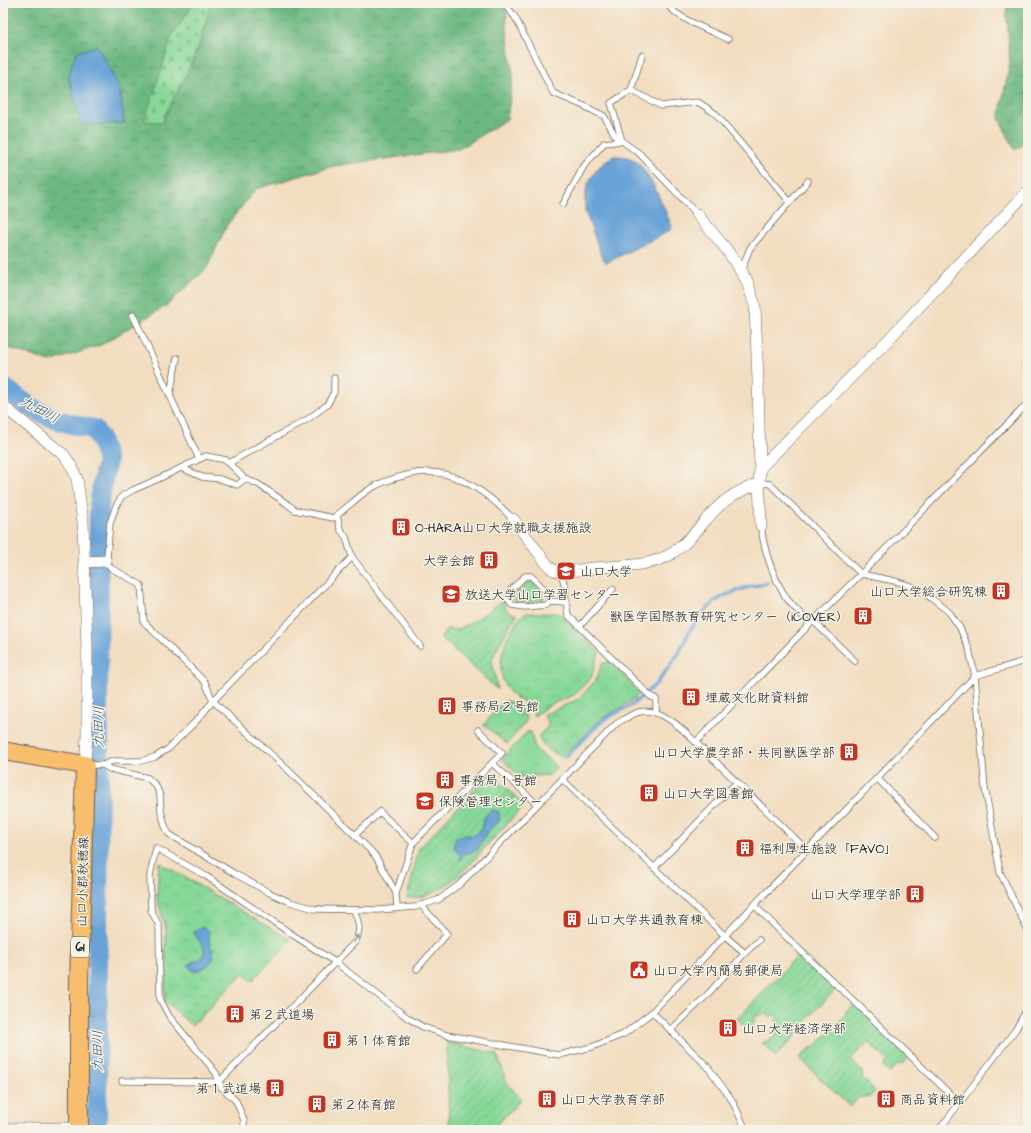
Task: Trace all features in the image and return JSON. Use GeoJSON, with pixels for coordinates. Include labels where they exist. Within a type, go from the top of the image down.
{"type":"FeatureCollection","features":[{"type":"Feature","properties":{"kind":"main road"},"geometry":{"type":"LineString","coordinates":[[3,750],[84,765]]}},
{"type":"Feature","properties":{"kind":"main road","name":"山口小郡秋穂線"},"geometry":{"type":"LineString","coordinates":[[80,1129],[79,983],[84,765]]}},
{"type":"Feature","properties":{"kind":"street"},"geometry":{"type":"LineString","coordinates":[[760,468],[887,341],[1028,191]]}},
{"type":"Feature","properties":{"kind":"street"},"geometry":{"type":"LineString","coordinates":[[697,214],[727,250],[747,281],[755,306],[761,526]]}},
{"type":"Feature","properties":{"kind":"street"},"geometry":{"type":"LineString","coordinates":[[3,406],[64,455],[72,467],[77,479],[83,522],[85,562],[87,736],[84,765]]}},
{"type":"Feature","properties":{"kind":"street"},"geometry":{"type":"LineString","coordinates":[[513,519],[547,564],[554,570],[561,572],[650,563],[670,554],[684,544],[715,510],[729,498],[747,488],[759,484]]}},
{"type":"Feature","properties":{"kind":"street"},"geometry":{"type":"LineString","coordinates":[[85,562],[106,561]]}},
{"type":"Feature","properties":{"kind":"street"},"geometry":{"type":"LineString","coordinates":[[3,1129],[80,1129]]}},
{"type":"Feature","properties":{"kind":"lane"},"geometry":{"type":"LineString","coordinates":[[504,3],[515,17],[553,94],[584,106],[604,116],[616,137],[640,152],[697,214]]}},
{"type":"Feature","properties":{"kind":"lane"},"geometry":{"type":"LineString","coordinates":[[666,3],[683,17],[728,39]]}},
{"type":"Feature","properties":{"kind":"lane"},"geometry":{"type":"LineString","coordinates":[[622,141],[611,103],[631,90],[642,55]]}},
{"type":"Feature","properties":{"kind":"lane"},"geometry":{"type":"LineString","coordinates":[[631,90],[660,106],[698,102],[716,114],[790,202]]}},
{"type":"Feature","properties":{"kind":"lane"},"geometry":{"type":"LineString","coordinates":[[563,204],[584,166],[604,143],[622,141]]}},
{"type":"Feature","properties":{"kind":"lane"},"geometry":{"type":"LineString","coordinates":[[740,271],[750,248],[808,181]]}},
{"type":"Feature","properties":{"kind":"lane"},"geometry":{"type":"LineString","coordinates":[[133,315],[199,460]]}},
{"type":"Feature","properties":{"kind":"lane"},"geometry":{"type":"LineString","coordinates":[[170,395],[177,358]]}},
{"type":"Feature","properties":{"kind":"lane"},"geometry":{"type":"LineString","coordinates":[[230,463],[308,419],[326,405],[334,392],[334,378]]}},
{"type":"Feature","properties":{"kind":"lane"},"geometry":{"type":"LineString","coordinates":[[696,742],[1028,403]]}},
{"type":"Feature","properties":{"kind":"lane"},"geometry":{"type":"LineString","coordinates":[[396,893],[376,857],[286,768],[213,701],[205,682],[144,622],[141,586],[111,568],[106,561],[110,523],[116,506],[122,496],[206,456],[226,460],[245,479],[258,484],[295,510],[333,518],[369,489],[395,477],[424,472],[440,473],[470,484],[499,504],[513,519]]}},
{"type":"Feature","properties":{"kind":"lane"},"geometry":{"type":"LineString","coordinates":[[182,468],[202,477],[220,479],[237,485],[245,479]]}},
{"type":"Feature","properties":{"kind":"lane"},"geometry":{"type":"LineString","coordinates":[[759,484],[770,484],[861,574],[914,587],[949,612],[960,628],[969,649],[975,676],[985,788],[1000,872],[1028,931]]}},
{"type":"Feature","properties":{"kind":"lane"},"geometry":{"type":"LineString","coordinates":[[337,515],[340,529],[346,537],[352,557],[420,646]]}},
{"type":"Feature","properties":{"kind":"lane"},"geometry":{"type":"LineString","coordinates":[[761,526],[763,542],[772,568],[785,597],[811,623],[855,661]]}},
{"type":"Feature","properties":{"kind":"lane"},"geometry":{"type":"LineString","coordinates":[[84,765],[103,765],[113,761],[142,761],[155,757],[168,749],[352,557]]}},
{"type":"Feature","properties":{"kind":"lane"},"geometry":{"type":"LineString","coordinates":[[561,572],[565,587],[568,615],[650,696],[656,699],[656,713]]}},
{"type":"Feature","properties":{"kind":"lane"},"geometry":{"type":"LineString","coordinates":[[549,601],[548,593],[532,576],[525,576],[510,591],[508,600],[512,605],[525,607],[546,605],[549,601],[566,602]]}},
{"type":"Feature","properties":{"kind":"lane"},"geometry":{"type":"LineString","coordinates":[[580,626],[613,589]]}},
{"type":"Feature","properties":{"kind":"lane"},"geometry":{"type":"LineString","coordinates":[[244,1130],[244,1120],[236,1101],[221,1087],[216,1073],[169,1016],[160,999],[159,926],[151,910],[150,882],[150,875],[156,848],[206,876],[335,962],[408,1018],[423,1027],[447,1035],[559,1055],[592,1047],[624,1034],[652,1012],[806,850],[975,676],[1028,660]]}},
{"type":"Feature","properties":{"kind":"lane"},"geometry":{"type":"LineString","coordinates":[[103,765],[110,769],[148,778],[156,786],[160,795],[161,811],[165,826],[169,834],[235,874],[290,902],[315,909],[354,910],[415,907],[438,900],[460,884],[616,724],[640,712],[656,713],[672,721],[696,742],[806,850]]}},
{"type":"Feature","properties":{"kind":"lane"},"geometry":{"type":"LineString","coordinates":[[397,908],[396,893],[414,843],[502,753],[478,730]]}},
{"type":"Feature","properties":{"kind":"lane"},"geometry":{"type":"LineString","coordinates":[[492,763],[537,804]]}},
{"type":"Feature","properties":{"kind":"lane"},"geometry":{"type":"LineString","coordinates":[[877,778],[935,838]]}},
{"type":"Feature","properties":{"kind":"lane"},"geometry":{"type":"LineString","coordinates":[[562,779],[725,936],[745,953]]}},
{"type":"Feature","properties":{"kind":"lane"},"geometry":{"type":"LineString","coordinates":[[654,868],[737,782]]}},
{"type":"Feature","properties":{"kind":"lane"},"geometry":{"type":"LineString","coordinates":[[355,835],[380,812],[414,843]]}},
{"type":"Feature","properties":{"kind":"lane"},"geometry":{"type":"LineString","coordinates":[[417,969],[447,934],[421,905]]}},
{"type":"Feature","properties":{"kind":"lane"},"geometry":{"type":"LineString","coordinates":[[754,905],[814,965],[960,1103]]}},
{"type":"Feature","properties":{"kind":"lane"},"geometry":{"type":"LineString","coordinates":[[122,1081],[219,1082],[356,942],[360,925],[354,910]]}},
{"type":"Feature","properties":{"kind":"lane"},"geometry":{"type":"LineString","coordinates":[[671,1030],[706,996],[745,953],[759,940]]}},
{"type":"Feature","properties":{"kind":"lane"},"geometry":{"type":"LineString","coordinates":[[939,1130],[1016,1029],[1028,1008]]}},
{"type":"Feature","properties":{"kind":"lane"},"geometry":{"type":"LineString","coordinates":[[652,1012],[708,1066],[732,1100],[746,1130]]}},
{"type":"Feature","properties":{"kind":"green space"},"geometry":{"type":"Polygon","coordinates":[[[3,3],[506,3],[507,30],[513,76],[507,119],[459,149],[333,166],[256,189],[227,225],[207,268],[166,306],[101,345],[50,362],[3,346],[3,3]]]}},
{"type":"Feature","properties":{"kind":"green space"},"geometry":{"type":"Polygon","coordinates":[[[194,3],[211,3],[198,48],[165,115],[164,122],[144,121],[172,35],[194,3]]]}},
{"type":"Feature","properties":{"kind":"green space"},"geometry":{"type":"Polygon","coordinates":[[[1006,3],[1028,3],[1028,141],[1015,150],[999,118],[1010,62],[1006,3]]]}},
{"type":"Feature","properties":{"kind":"green space"},"geometry":{"type":"Polygon","coordinates":[[[532,582],[542,592],[543,601],[520,603],[515,601],[514,597],[527,583],[532,582]]]}},
{"type":"Feature","properties":{"kind":"green space"},"geometry":{"type":"Polygon","coordinates":[[[504,599],[507,610],[517,615],[492,659],[497,689],[441,638],[447,628],[453,630],[464,627],[504,599]]]}},
{"type":"Feature","properties":{"kind":"green space"},"geometry":{"type":"Polygon","coordinates":[[[525,613],[558,613],[599,652],[591,678],[574,695],[549,705],[534,716],[530,706],[513,696],[509,691],[503,679],[501,669],[501,659],[507,638],[512,628],[525,613]]]}},
{"type":"Feature","properties":{"kind":"green space"},"geometry":{"type":"Polygon","coordinates":[[[609,661],[640,693],[633,700],[601,719],[562,757],[550,751],[544,746],[539,735],[549,724],[543,715],[579,699],[595,681],[602,664],[609,661]]]}},
{"type":"Feature","properties":{"kind":"green space"},"geometry":{"type":"Polygon","coordinates":[[[507,701],[520,708],[527,720],[507,744],[484,725],[498,707],[507,701]]]}},
{"type":"Feature","properties":{"kind":"green space"},"geometry":{"type":"Polygon","coordinates":[[[527,732],[531,732],[535,749],[556,767],[550,775],[520,777],[502,759],[527,732]]]}},
{"type":"Feature","properties":{"kind":"green space"},"geometry":{"type":"Polygon","coordinates":[[[490,773],[524,805],[473,862],[443,888],[419,897],[407,898],[419,848],[490,773]]]}},
{"type":"Feature","properties":{"kind":"green space"},"geometry":{"type":"Polygon","coordinates":[[[159,862],[291,940],[252,981],[243,973],[192,1026],[165,1001],[166,929],[157,899],[159,862]]]}},
{"type":"Feature","properties":{"kind":"green space"},"geometry":{"type":"Polygon","coordinates":[[[801,952],[838,987],[797,1030],[799,1032],[776,1056],[762,1043],[776,1037],[779,1025],[775,1021],[778,1018],[773,1014],[771,1017],[766,1013],[756,1016],[750,1031],[737,1019],[801,952]]]}},
{"type":"Feature","properties":{"kind":"green space"},"geometry":{"type":"Polygon","coordinates":[[[855,1002],[910,1055],[902,1064],[897,1065],[890,1073],[883,1067],[888,1061],[868,1042],[850,1060],[863,1072],[862,1078],[875,1091],[870,1097],[859,1097],[850,1107],[799,1058],[812,1047],[814,1048],[846,1014],[845,1012],[855,1002]]]}},
{"type":"Feature","properties":{"kind":"green space"},"geometry":{"type":"Polygon","coordinates":[[[447,1042],[497,1054],[507,1083],[521,1099],[492,1130],[449,1130],[447,1042]]]}},
{"type":"Feature","properties":{"kind":"water"},"geometry":{"type":"Polygon","coordinates":[[[97,46],[120,89],[124,123],[81,125],[69,79],[72,63],[77,52],[97,46]]]}},
{"type":"Feature","properties":{"kind":"water"},"geometry":{"type":"Polygon","coordinates":[[[613,156],[624,156],[634,160],[646,172],[656,190],[672,227],[669,231],[606,263],[601,254],[585,211],[585,197],[588,183],[598,168],[613,156]]]}},
{"type":"Feature","properties":{"kind":"water"},"geometry":{"type":"Polygon","coordinates":[[[492,810],[499,813],[499,822],[489,829],[477,850],[466,854],[460,860],[459,858],[461,856],[454,847],[455,840],[457,837],[463,835],[474,835],[479,832],[485,817],[492,810]]]}},
{"type":"Feature","properties":{"kind":"water"},"geometry":{"type":"Polygon","coordinates":[[[203,927],[210,932],[209,938],[213,959],[205,967],[193,971],[188,965],[193,961],[199,961],[204,952],[203,946],[194,932],[203,927]]]}},
{"type":"Feature","properties":{"kind":"waterway","name":"九田川"},"geometry":{"type":"LineString","coordinates":[[3,387],[29,406],[48,416],[70,424],[94,429],[100,439],[107,461],[99,506],[97,1130]]}},
{"type":"Feature","properties":{"kind":"waterway"},"geometry":{"type":"LineString","coordinates":[[566,757],[599,724],[610,716],[632,705],[657,683],[679,653],[690,630],[701,615],[715,601],[745,588],[767,583]]}},
{"type":"Feature","properties":{"kind":"place","name":"O-HARA山口大学就職支援施設"},"geometry":{"type":"Point","coordinates":[401,527]}},
{"type":"Feature","properties":{"kind":"place","name":"大学会館"},"geometry":{"type":"Point","coordinates":[489,560]}},
{"type":"Feature","properties":{"kind":"place","name":"山口大学"},"geometry":{"type":"Point","coordinates":[566,571]}},
{"type":"Feature","properties":{"kind":"place","name":"山口大学総合研究棟"},"geometry":{"type":"Point","coordinates":[1001,591]}},
{"type":"Feature","properties":{"kind":"place","name":"放送大学山口学習センター"},"geometry":{"type":"Point","coordinates":[451,594]}},
{"type":"Feature","properties":{"kind":"place","name":"獣医学国際教育研究センター（iCOVER）"},"geometry":{"type":"Point","coordinates":[863,616]}},
{"type":"Feature","properties":{"kind":"place","name":"埋蔵文化財資料館"},"geometry":{"type":"Point","coordinates":[691,697]}},
{"type":"Feature","properties":{"kind":"place","name":"事務局２号館"},"geometry":{"type":"Point","coordinates":[447,706]}},
{"type":"Feature","properties":{"kind":"place","name":"山口大学農学部・共同獣医学部"},"geometry":{"type":"Point","coordinates":[849,752]}},
{"type":"Feature","properties":{"kind":"place","name":"事務局１号館"},"geometry":{"type":"Point","coordinates":[445,780]}},
{"type":"Feature","properties":{"kind":"place","name":"山口大学図書館"},"geometry":{"type":"Point","coordinates":[649,793]}},
{"type":"Feature","properties":{"kind":"place","name":"保険管理センター"},"geometry":{"type":"Point","coordinates":[425,801]}},
{"type":"Feature","properties":{"kind":"place","name":"福利厚生施設「FAVO」"},"geometry":{"type":"Point","coordinates":[745,848]}},
{"type":"Feature","properties":{"kind":"place","name":"山口大学理学部"},"geometry":{"type":"Point","coordinates":[915,894]}},
{"type":"Feature","properties":{"kind":"place","name":"山口大学共通教育棟"},"geometry":{"type":"Point","coordinates":[572,919]}},
{"type":"Feature","properties":{"kind":"place","name":"山口大学内簡易郵便局"},"geometry":{"type":"Point","coordinates":[639,970]}},
{"type":"Feature","properties":{"kind":"place","name":"第２武道場"},"geometry":{"type":"Point","coordinates":[235,1014]}},
{"type":"Feature","properties":{"kind":"place","name":"山口大学経済学部"},"geometry":{"type":"Point","coordinates":[728,1028]}},
{"type":"Feature","properties":{"kind":"place","name":"第１体育館"},"geometry":{"type":"Point","coordinates":[332,1040]}},
{"type":"Feature","properties":{"kind":"place","name":"第１武道場"},"geometry":{"type":"Point","coordinates":[275,1088]}},
{"type":"Feature","properties":{"kind":"place","name":"山口大学教育学部"},"geometry":{"type":"Point","coordinates":[547,1099]}},
{"type":"Feature","properties":{"kind":"place","name":"商品資料館"},"geometry":{"type":"Point","coordinates":[886,1099]}},
{"type":"Feature","properties":{"kind":"place","name":"第２体育館"},"geometry":{"type":"Point","coordinates":[317,1104]}}]}
